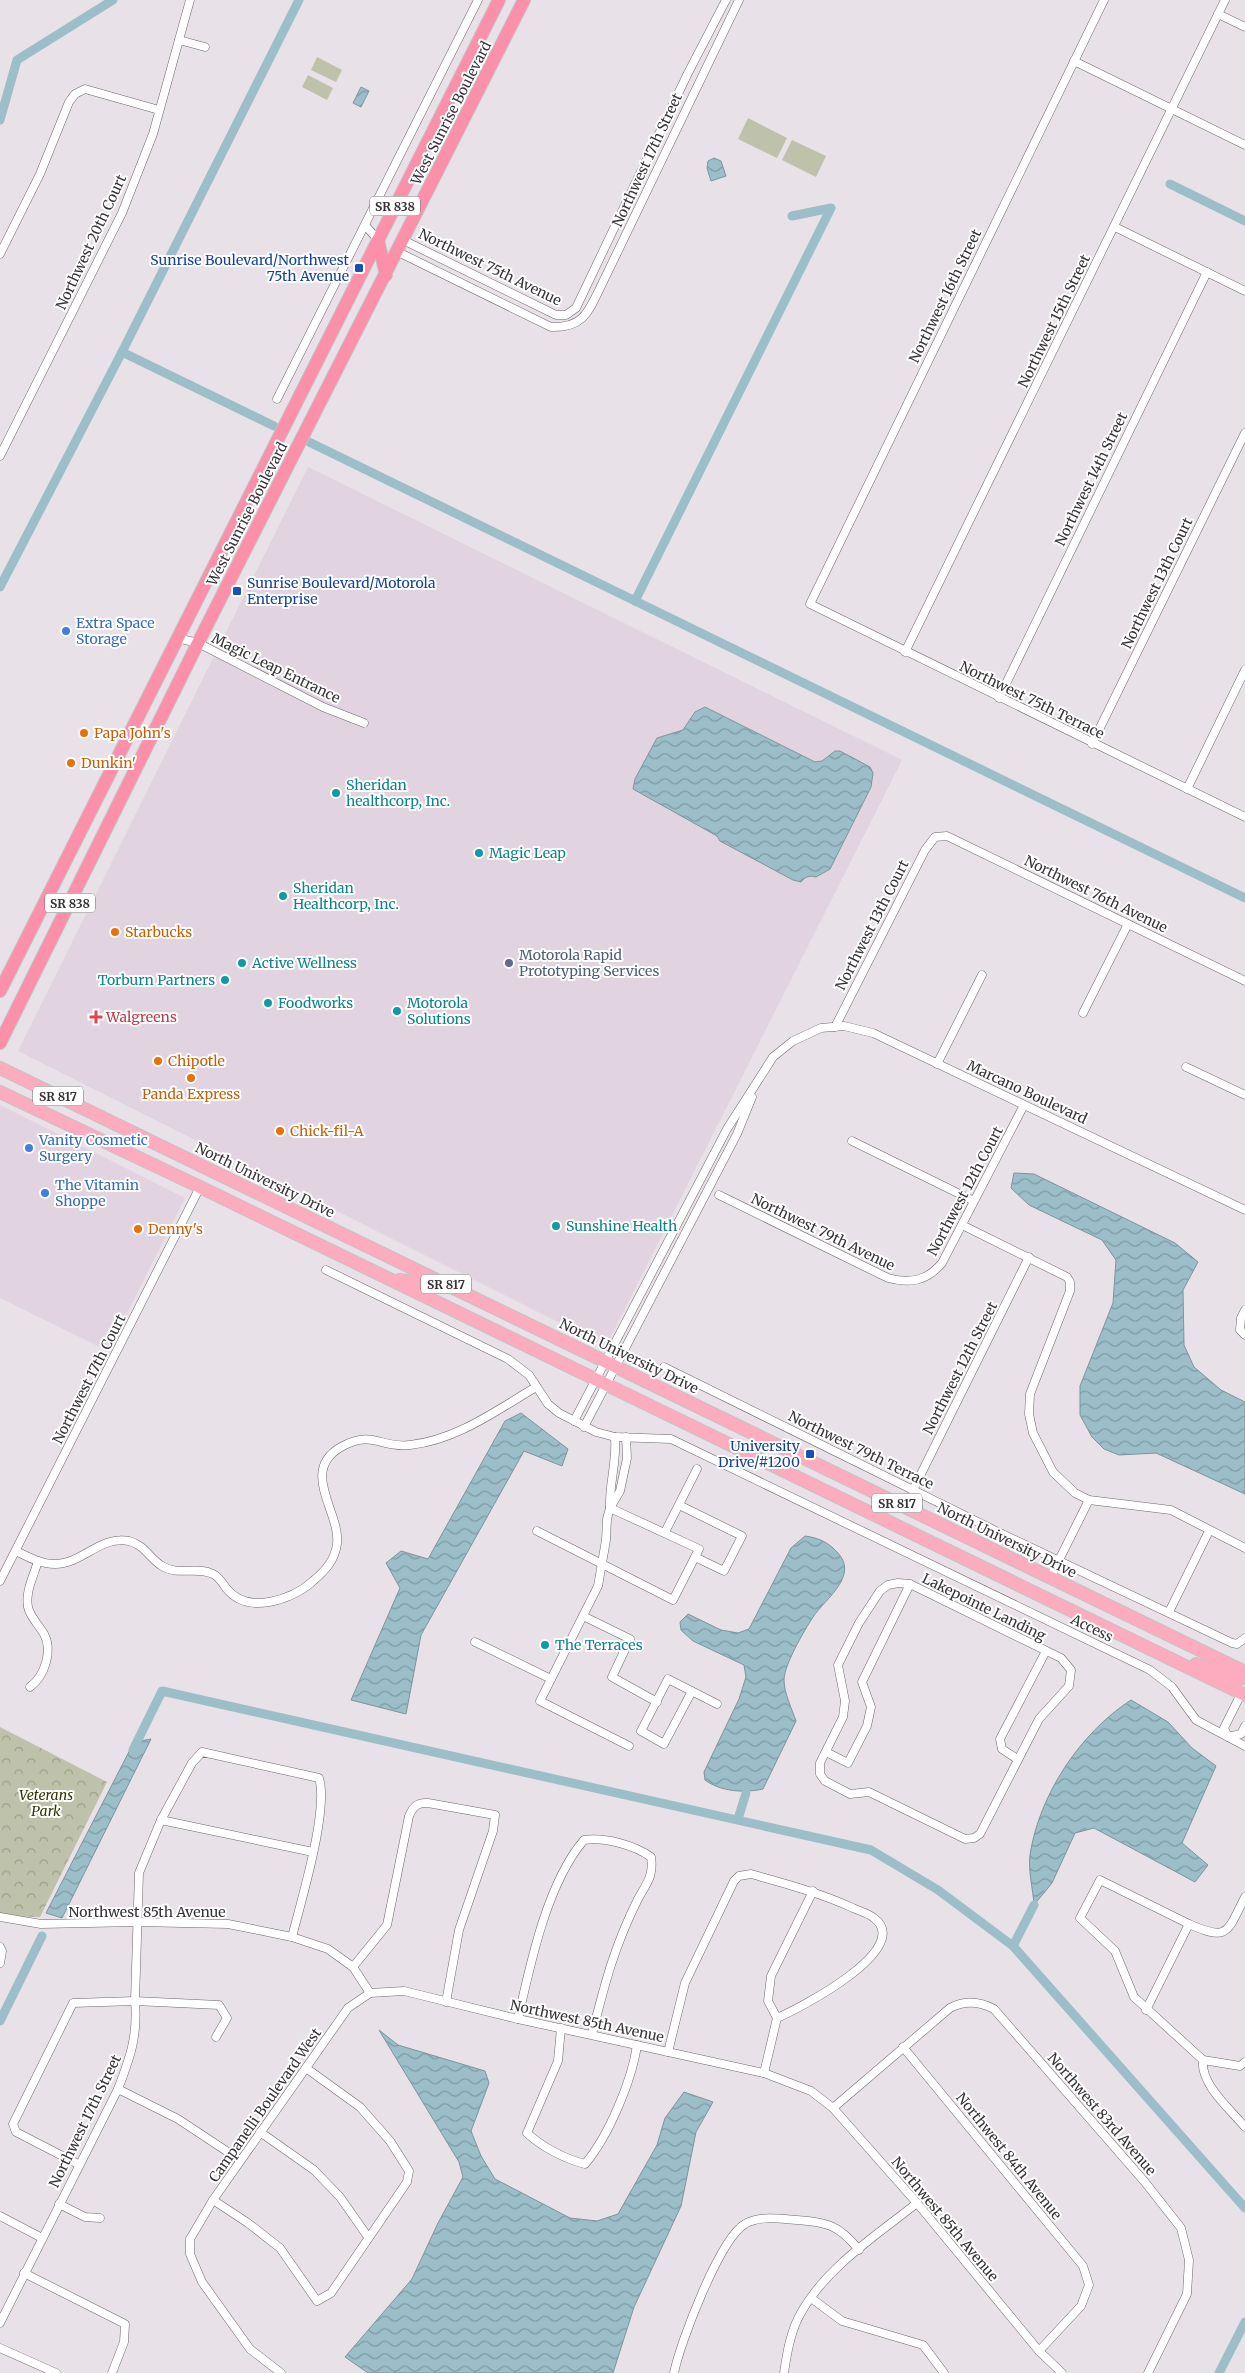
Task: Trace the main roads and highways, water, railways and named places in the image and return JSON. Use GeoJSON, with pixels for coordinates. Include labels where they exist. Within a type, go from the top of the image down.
{"type":"FeatureCollection","features":[{"type":"Feature","properties":{"kind":"highway","name":"West Sunrise Boulevard"},"geometry":{"type":"LineString","coordinates":[[0,991],[499,0]]}},
{"type":"Feature","properties":{"kind":"highway","name":"West Sunrise Boulevard"},"geometry":{"type":"LineString","coordinates":[[0,1043],[198,643],[398,252],[524,0]]}},
{"type":"Feature","properties":{"kind":"highway"},"geometry":{"type":"LineString","coordinates":[[378,240],[386,275]]}},
{"type":"Feature","properties":{"kind":"main road","name":"North University Drive"},"geometry":{"type":"LineString","coordinates":[[0,1068],[1245,1672]]}},
{"type":"Feature","properties":{"kind":"main road","name":"SR 817"},"geometry":{"type":"LineString","coordinates":[[0,1092],[200,1187],[1051,1600],[1155,1653],[1244,1694]]}},
{"type":"Feature","properties":{"kind":"main road"},"geometry":{"type":"LineString","coordinates":[[172,1174],[196,1175],[206,1168]]}},
{"type":"Feature","properties":{"kind":"main road"},"geometry":{"type":"LineString","coordinates":[[200,1187],[209,1181],[226,1178]]}},
{"type":"Feature","properties":{"kind":"main road"},"geometry":{"type":"LineString","coordinates":[[391,1280],[424,1283],[439,1281]]}},
{"type":"Feature","properties":{"kind":"main road"},"geometry":{"type":"LineString","coordinates":[[1051,1600],[1070,1587]]}},
{"type":"Feature","properties":{"kind":"main road"},"geometry":{"type":"LineString","coordinates":[[1155,1653],[1169,1655],[1237,1679],[1245,1678]]}},
{"type":"Feature","properties":{"kind":"water"},"geometry":{"type":"Polygon","coordinates":[[[361,87],[369,91],[361,107],[353,103],[361,87]]]}},
{"type":"Feature","properties":{"kind":"water"},"geometry":{"type":"Polygon","coordinates":[[[714,158],[721,161],[726,176],[711,181],[707,168],[708,161],[714,158]]]}},
{"type":"Feature","properties":{"kind":"water"},"geometry":{"type":"Polygon","coordinates":[[[705,707],[815,762],[822,761],[835,751],[840,751],[870,767],[873,773],[871,787],[830,869],[816,877],[807,877],[801,882],[793,880],[720,841],[717,836],[633,789],[635,779],[657,738],[683,730],[695,712],[705,707]]]}},
{"type":"Feature","properties":{"kind":"water"},"geometry":{"type":"Polygon","coordinates":[[[1014,1173],[1034,1174],[1175,1243],[1198,1262],[1183,1290],[1184,1345],[1194,1367],[1221,1390],[1245,1402],[1245,1494],[1156,1453],[1119,1455],[1104,1449],[1092,1437],[1080,1415],[1080,1386],[1113,1303],[1116,1260],[1102,1240],[1029,1205],[1011,1188],[1014,1173]]]}},
{"type":"Feature","properties":{"kind":"water"},"geometry":{"type":"Polygon","coordinates":[[[521,1413],[568,1449],[562,1466],[524,1451],[421,1635],[406,1714],[351,1700],[400,1588],[386,1563],[401,1551],[428,1559],[505,1421],[521,1413]]]}},
{"type":"Feature","properties":{"kind":"water"},"geometry":{"type":"Polygon","coordinates":[[[805,1536],[819,1539],[831,1546],[838,1553],[845,1570],[838,1587],[809,1623],[787,1666],[784,1685],[796,1721],[763,1789],[741,1791],[718,1787],[705,1780],[704,1772],[739,1699],[746,1677],[744,1665],[693,1641],[681,1630],[680,1622],[688,1614],[721,1630],[738,1633],[749,1629],[791,1548],[805,1536]]]}},
{"type":"Feature","properties":{"kind":"water"},"geometry":{"type":"Polygon","coordinates":[[[1131,1700],[1168,1722],[1192,1748],[1216,1766],[1182,1843],[1208,1865],[1195,1882],[1094,1828],[1075,1833],[1052,1883],[1034,1905],[1030,1874],[1030,1855],[1042,1810],[1052,1788],[1079,1748],[1095,1730],[1131,1700]]]}},
{"type":"Feature","properties":{"kind":"water"},"geometry":{"type":"Polygon","coordinates":[[[151,1739],[62,1918],[46,1913],[134,1742],[151,1739]]]}},
{"type":"Feature","properties":{"kind":"water"},"geometry":{"type":"Polygon","coordinates":[[[379,2030],[398,2045],[485,2071],[489,2083],[471,2131],[481,2156],[495,2179],[570,2218],[597,2221],[618,2214],[657,2145],[665,2118],[684,2092],[713,2102],[696,2132],[681,2206],[634,2307],[613,2373],[368,2373],[345,2357],[412,2279],[438,2223],[463,2177],[459,2162],[379,2030]]]}},
{"type":"Feature","properties":{"kind":"waterway"},"geometry":{"type":"LineString","coordinates":[[0,120],[17,60],[113,0]]}},
{"type":"Feature","properties":{"kind":"waterway"},"geometry":{"type":"LineString","coordinates":[[0,587],[122,352],[299,0]]}},
{"type":"Feature","properties":{"kind":"waterway"},"geometry":{"type":"LineString","coordinates":[[1170,184],[1245,221]]}},
{"type":"Feature","properties":{"kind":"waterway"},"geometry":{"type":"LineString","coordinates":[[635,601],[831,208],[792,216]]}},
{"type":"Feature","properties":{"kind":"waterway"},"geometry":{"type":"LineString","coordinates":[[122,352],[274,426]]}},
{"type":"Feature","properties":{"kind":"waterway"},"geometry":{"type":"LineString","coordinates":[[309,442],[1245,898]]}},
{"type":"Feature","properties":{"kind":"waterway"},"geometry":{"type":"LineString","coordinates":[[133,1750],[162,1691],[871,1850],[938,1890],[1013,1946],[1245,2208]]}},
{"type":"Feature","properties":{"kind":"waterway"},"geometry":{"type":"LineString","coordinates":[[738,1819],[746,1793]]}},
{"type":"Feature","properties":{"kind":"waterway"},"geometry":{"type":"LineString","coordinates":[[1013,1946],[1034,1905]]}},
{"type":"Feature","properties":{"kind":"waterway"},"geometry":{"type":"LineString","coordinates":[[0,2021],[42,1936]]}},
{"type":"Feature","properties":{"kind":"waterway"},"geometry":{"type":"LineString","coordinates":[[1219,2373],[1245,2322]]}},
{"type":"Feature","properties":{"kind":"place","name":"Sunrise Boulevard/Northwest 75th Avenue"},"geometry":{"type":"Point","coordinates":[359,268]}},
{"type":"Feature","properties":{"kind":"place","name":"Sunrise Boulevard/Motorola Enterprise"},"geometry":{"type":"Point","coordinates":[237,591]}},
{"type":"Feature","properties":{"kind":"place","name":"Extra Space Storage"},"geometry":{"type":"Point","coordinates":[66,631]}},
{"type":"Feature","properties":{"kind":"place","name":"Papa John's"},"geometry":{"type":"Point","coordinates":[84,733]}},
{"type":"Feature","properties":{"kind":"place","name":"Dunkin'"},"geometry":{"type":"Point","coordinates":[71,763]}},
{"type":"Feature","properties":{"kind":"place","name":"Sheridan healthcorp, Inc."},"geometry":{"type":"Point","coordinates":[336,793]}},
{"type":"Feature","properties":{"kind":"place","name":"Magic Leap"},"geometry":{"type":"Point","coordinates":[479,853]}},
{"type":"Feature","properties":{"kind":"place","name":"Sheridan Healthcorp, Inc."},"geometry":{"type":"Point","coordinates":[283,896]}},
{"type":"Feature","properties":{"kind":"place","name":"Starbucks"},"geometry":{"type":"Point","coordinates":[115,932]}},
{"type":"Feature","properties":{"kind":"place","name":"Active Wellness"},"geometry":{"type":"Point","coordinates":[242,963]}},
{"type":"Feature","properties":{"kind":"place","name":"Motorola Rapid Prototyping Services"},"geometry":{"type":"Point","coordinates":[509,963]}},
{"type":"Feature","properties":{"kind":"place","name":"Torburn Partners"},"geometry":{"type":"Point","coordinates":[225,980]}},
{"type":"Feature","properties":{"kind":"place","name":"Foodworks"},"geometry":{"type":"Point","coordinates":[268,1003]}},
{"type":"Feature","properties":{"kind":"place","name":"Motorola Solutions"},"geometry":{"type":"Point","coordinates":[397,1011]}},
{"type":"Feature","properties":{"kind":"place","name":"Walgreens"},"geometry":{"type":"Point","coordinates":[96,1017]}},
{"type":"Feature","properties":{"kind":"place","name":"Chipotle"},"geometry":{"type":"Point","coordinates":[158,1061]}},
{"type":"Feature","properties":{"kind":"place","name":"Panda Express"},"geometry":{"type":"Point","coordinates":[191,1078]}},
{"type":"Feature","properties":{"kind":"place","name":"Chick-fil-A"},"geometry":{"type":"Point","coordinates":[280,1131]}},
{"type":"Feature","properties":{"kind":"place","name":"Vanity Cosmetic Surgery"},"geometry":{"type":"Point","coordinates":[29,1148]}},
{"type":"Feature","properties":{"kind":"place","name":"The Vitamin Shoppe"},"geometry":{"type":"Point","coordinates":[45,1193]}},
{"type":"Feature","properties":{"kind":"place","name":"Sunshine Health"},"geometry":{"type":"Point","coordinates":[556,1226]}},
{"type":"Feature","properties":{"kind":"place","name":"Denny's"},"geometry":{"type":"Point","coordinates":[138,1229]}},
{"type":"Feature","properties":{"kind":"place","name":"University Drive/#1200"},"geometry":{"type":"Point","coordinates":[810,1454]}},
{"type":"Feature","properties":{"kind":"place","name":"The Terraces"},"geometry":{"type":"Point","coordinates":[545,1645]}},
{"type":"Feature","properties":{"kind":"park label","name":"Veterans Park"},"geometry":{"type":"Point","coordinates":[46,1804]}}]}
